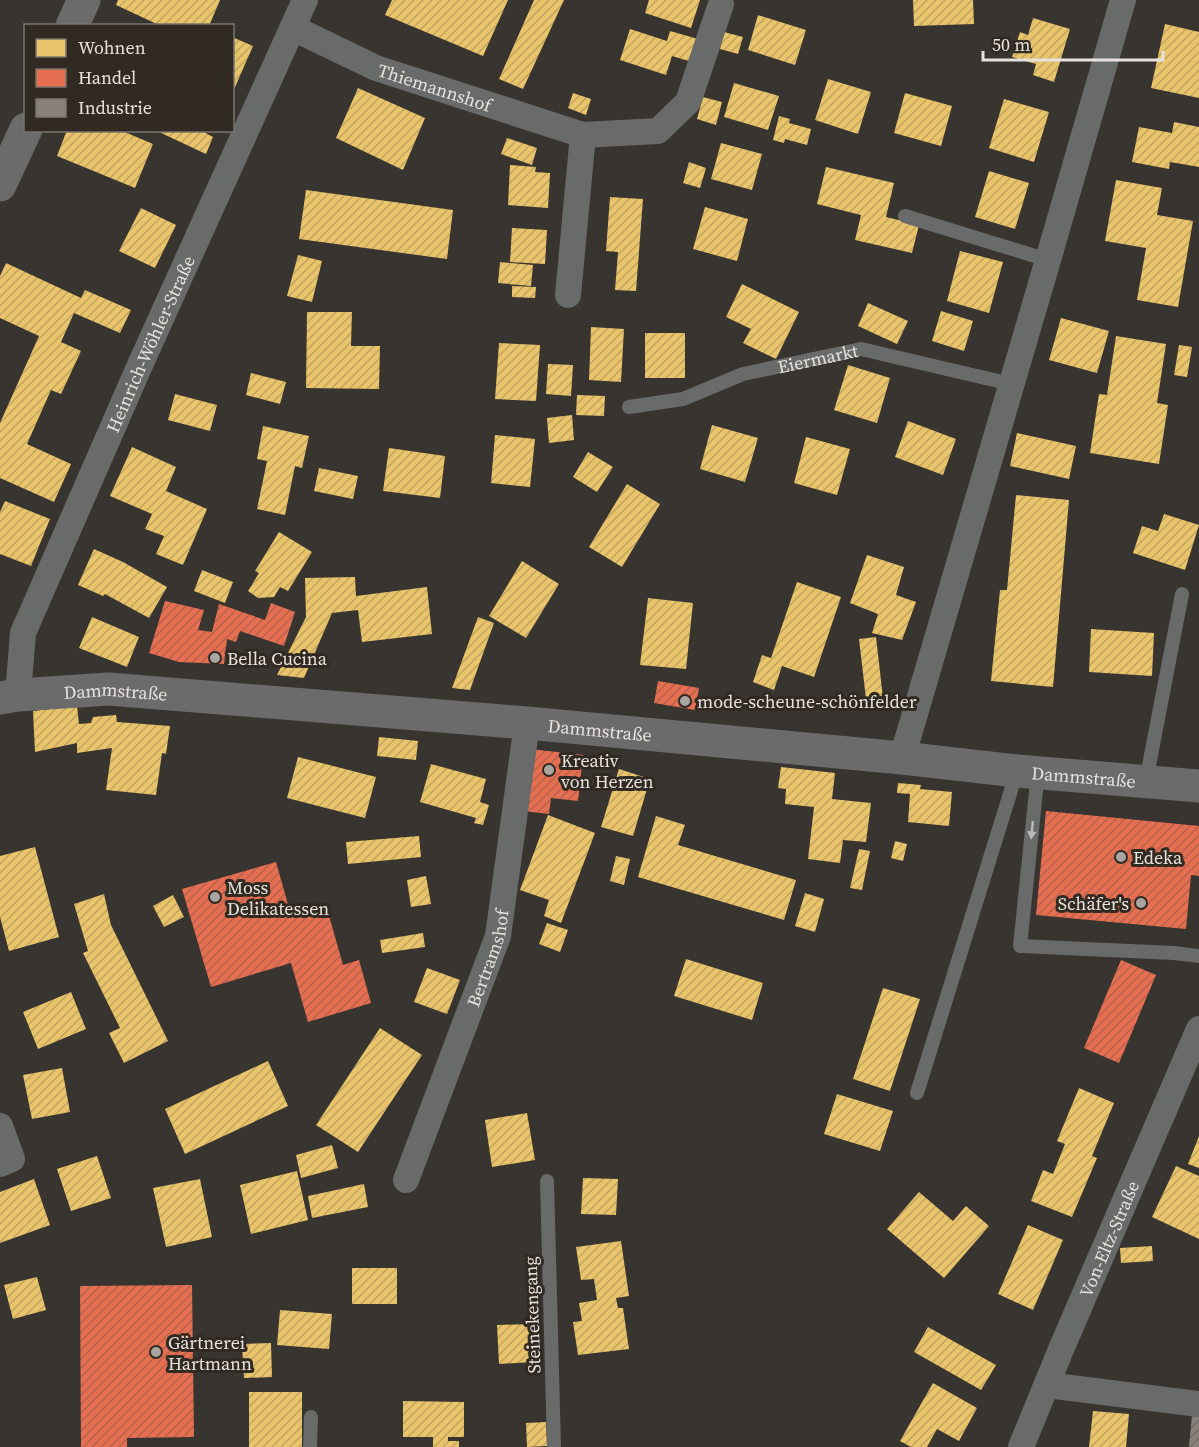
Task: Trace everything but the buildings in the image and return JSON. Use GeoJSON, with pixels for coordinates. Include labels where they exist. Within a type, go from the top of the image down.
{"type":"FeatureCollection","features":[{"type":"Feature","properties":{"kind":"main road"},"geometry":{"type":"LineString","coordinates":[[73,24],[84,0]]}},
{"type":"Feature","properties":{"kind":"main road"},"geometry":{"type":"LineString","coordinates":[[0,185],[25,132]]}},
{"type":"Feature","properties":{"kind":"main road","name":"Dammstraße"},"geometry":{"type":"LineString","coordinates":[[9,696],[109,688],[527,723],[1199,786]]}},
{"type":"Feature","properties":{"kind":"street","name":"Heinrich-Wöhler-Straße"},"geometry":{"type":"LineString","coordinates":[[9,696],[23,633],[140,365],[305,0]]}},
{"type":"Feature","properties":{"kind":"street"},"geometry":{"type":"LineString","coordinates":[[902,758],[1123,0]]}},
{"type":"Feature","properties":{"kind":"street","name":"Thiemannshof"},"geometry":{"type":"LineString","coordinates":[[293,28],[376,68],[583,135],[658,131],[688,102],[721,4]]}},
{"type":"Feature","properties":{"kind":"street"},"geometry":{"type":"LineString","coordinates":[[568,295],[583,135]]}},
{"type":"Feature","properties":{"kind":"street","name":"Bertramshof"},"geometry":{"type":"LineString","coordinates":[[406,1180],[498,936],[527,723]]}},
{"type":"Feature","properties":{"kind":"street","name":"Von-Eltz-Straße"},"geometry":{"type":"LineString","coordinates":[[1021,1447],[1199,1029]]}},
{"type":"Feature","properties":{"kind":"street"},"geometry":{"type":"LineString","coordinates":[[0,1126],[12,1159],[0,1164]]}},
{"type":"Feature","properties":{"kind":"street"},"geometry":{"type":"LineString","coordinates":[[1047,1385],[1199,1404]]}},
{"type":"Feature","properties":{"kind":"lane"},"geometry":{"type":"LineString","coordinates":[[905,216],[1048,260]]}},
{"type":"Feature","properties":{"kind":"lane","name":"Eiermarkt"},"geometry":{"type":"LineString","coordinates":[[629,407],[683,399],[743,374],[861,349],[1011,384]]}},
{"type":"Feature","properties":{"kind":"lane"},"geometry":{"type":"LineString","coordinates":[[1146,781],[1182,594]]}},
{"type":"Feature","properties":{"kind":"lane"},"geometry":{"type":"LineString","coordinates":[[1027,771],[1020,946],[1199,956]]}},
{"type":"Feature","properties":{"kind":"lane"},"geometry":{"type":"LineString","coordinates":[[917,1093],[1027,771]]}},
{"type":"Feature","properties":{"kind":"lane","name":"Steinekengang"},"geometry":{"type":"LineString","coordinates":[[547,1181],[554,1447]]}},
{"type":"Feature","properties":{"kind":"lane"},"geometry":{"type":"LineString","coordinates":[[310,1447],[311,1417]]}},
{"type":"Feature","properties":{"kind":"place","name":"Bella Cucina"},"geometry":{"type":"Point","coordinates":[215,658]}},
{"type":"Feature","properties":{"kind":"place","name":"mode-scheune-schönfelder"},"geometry":{"type":"Point","coordinates":[685,701]}},
{"type":"Feature","properties":{"kind":"place","name":"Kreativ von Herzen"},"geometry":{"type":"Point","coordinates":[549,770]}},
{"type":"Feature","properties":{"kind":"place","name":"Edeka"},"geometry":{"type":"Point","coordinates":[1121,857]}},
{"type":"Feature","properties":{"kind":"place","name":"Moss Delikatessen"},"geometry":{"type":"Point","coordinates":[215,897]}},
{"type":"Feature","properties":{"kind":"place","name":"Schäfer's"},"geometry":{"type":"Point","coordinates":[1141,903]}},
{"type":"Feature","properties":{"kind":"place","name":"Gärtnerei Hartmann"},"geometry":{"type":"Point","coordinates":[156,1352]}}]}
